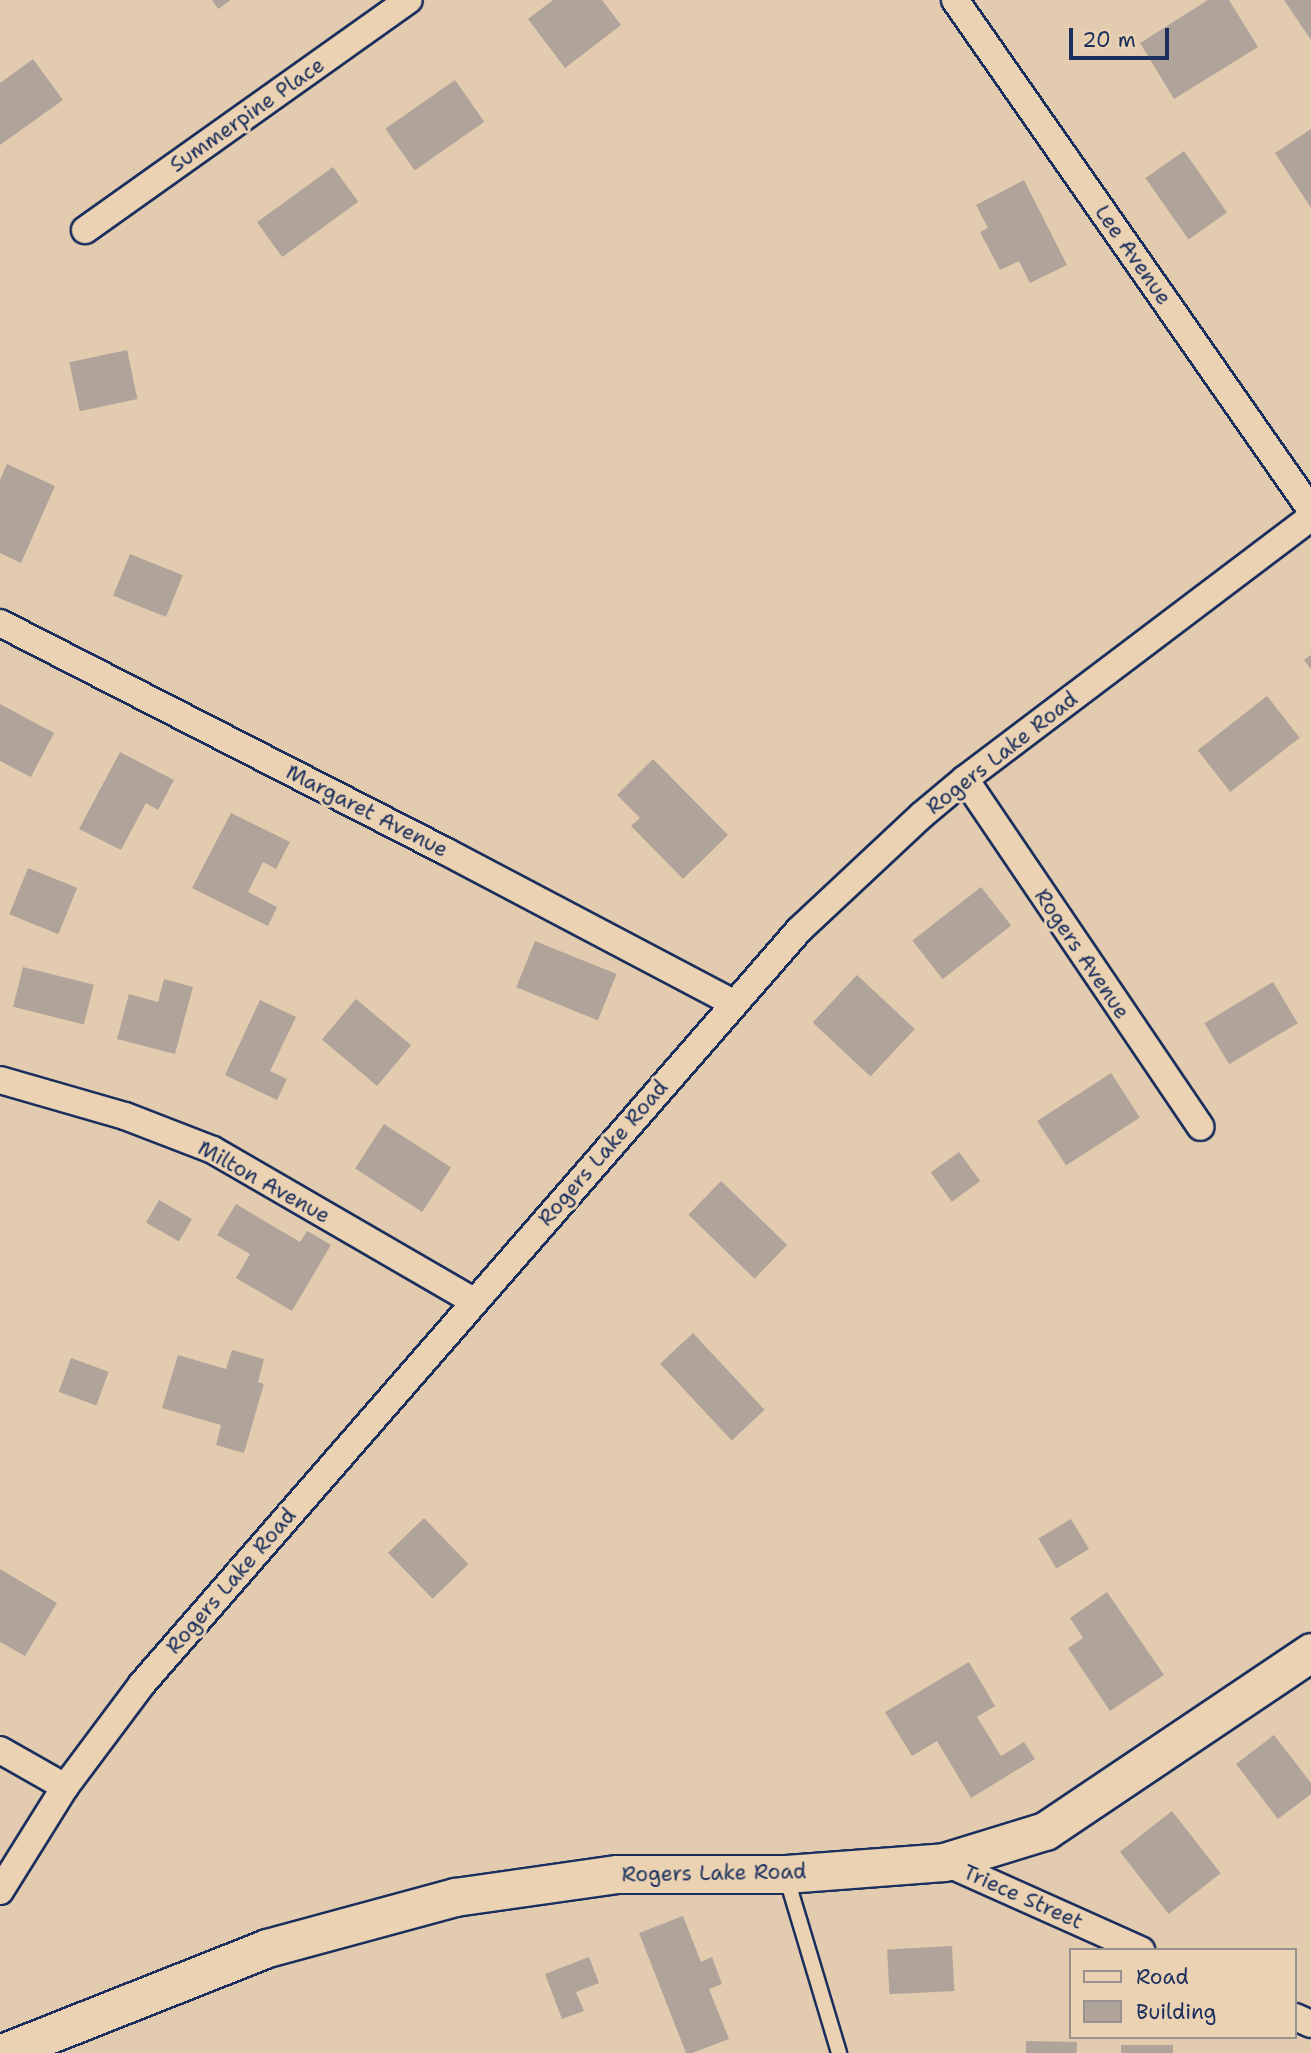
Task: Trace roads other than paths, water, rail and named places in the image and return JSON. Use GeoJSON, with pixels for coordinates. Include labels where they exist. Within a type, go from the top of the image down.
{"type":"FeatureCollection","features":[{"type":"Feature","properties":{"kind":"main road","name":"Rogers Lake Road"},"geometry":{"type":"LineString","coordinates":[[2,2053],[267,1948],[455,1897],[617,1874],[786,1874],[944,1862],[1045,1830],[1311,1652]]}},
{"type":"Feature","properties":{"kind":"street","name":"Summerpine Place"},"geometry":{"type":"LineString","coordinates":[[85,230],[409,0]]}},
{"type":"Feature","properties":{"kind":"street","name":"Lee Avenue"},"geometry":{"type":"LineString","coordinates":[[956,0],[1311,510]]}},
{"type":"Feature","properties":{"kind":"street","name":"Rogers Lake Road"},"geometry":{"type":"LineString","coordinates":[[0,1891],[65,1787],[142,1684],[799,930],[922,814],[965,779],[1311,517]]}},
{"type":"Feature","properties":{"kind":"street","name":"Margaret Avenue"},"geometry":{"type":"LineString","coordinates":[[0,623],[434,845],[733,1003]]}},
{"type":"Feature","properties":{"kind":"street","name":"Rogers Avenue"},"geometry":{"type":"LineString","coordinates":[[965,779],[1201,1127]]}},
{"type":"Feature","properties":{"kind":"street","name":"Milton Avenue"},"geometry":{"type":"LineString","coordinates":[[0,1080],[125,1116],[213,1150],[474,1301]]}},
{"type":"Feature","properties":{"kind":"street"},"geometry":{"type":"LineString","coordinates":[[0,1750],[65,1787]]}},
{"type":"Feature","properties":{"kind":"street","name":"Triece Street"},"geometry":{"type":"LineString","coordinates":[[944,1862],[1137,1948]]}},
{"type":"Feature","properties":{"kind":"lane"},"geometry":{"type":"LineString","coordinates":[[786,1874],[839,2053]]}}]}
